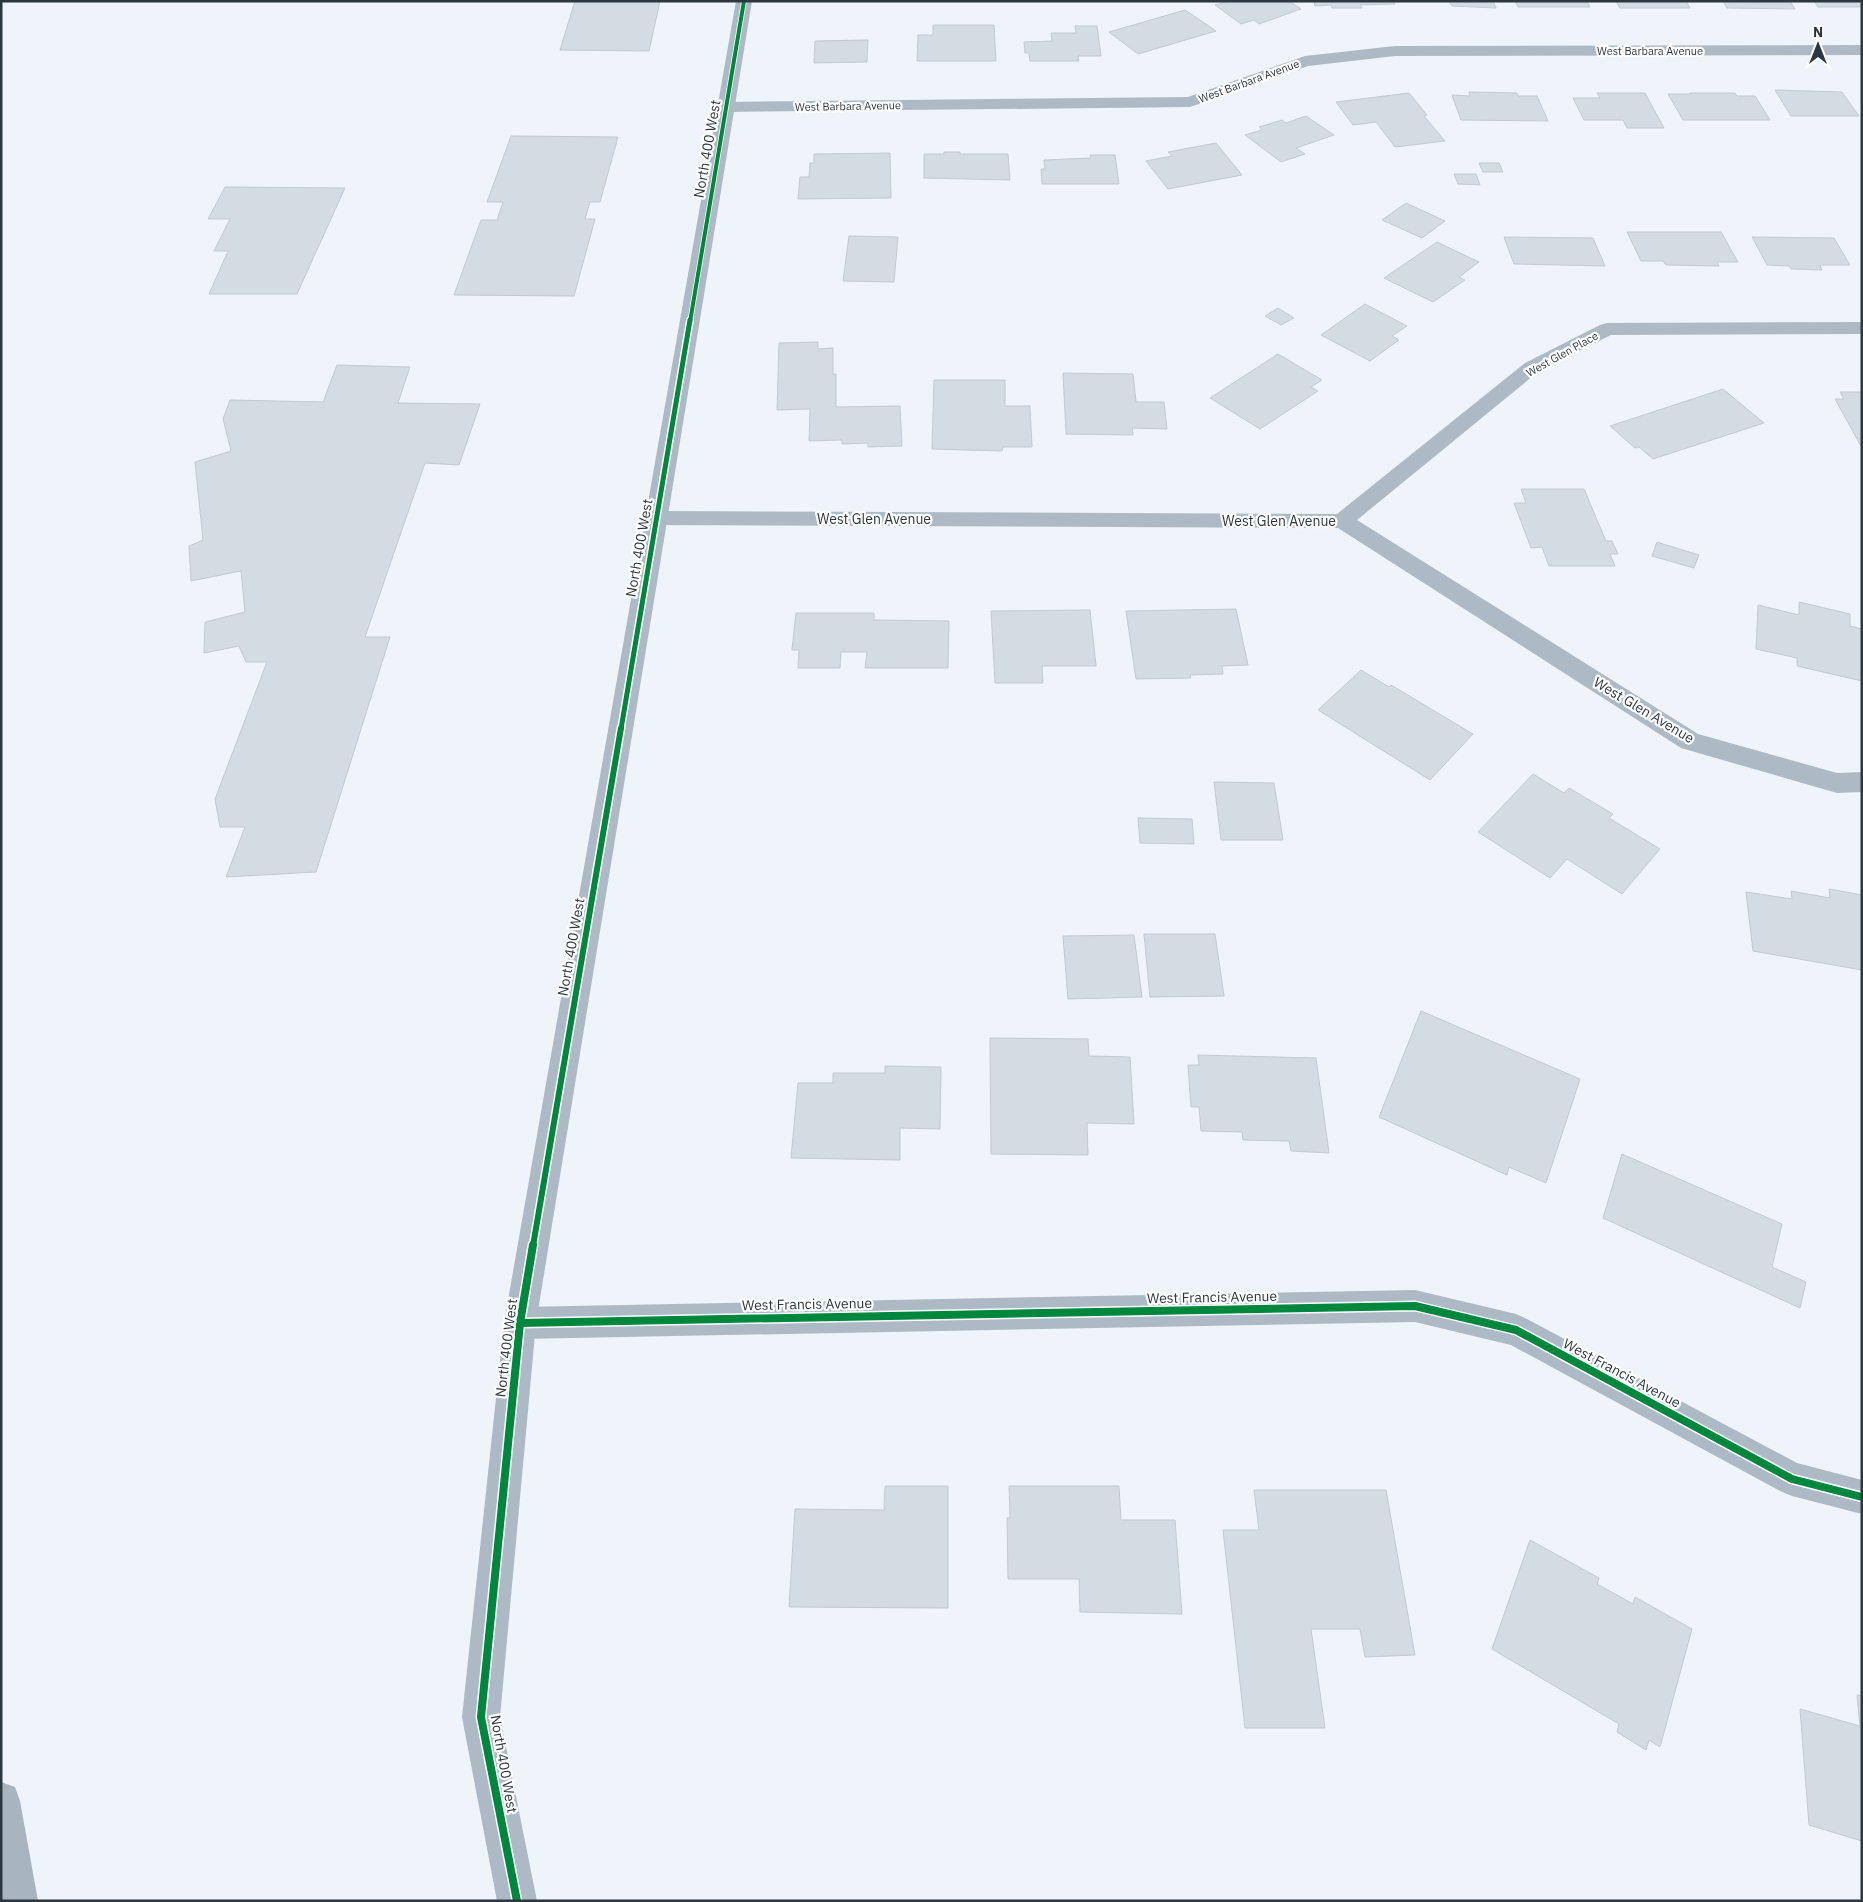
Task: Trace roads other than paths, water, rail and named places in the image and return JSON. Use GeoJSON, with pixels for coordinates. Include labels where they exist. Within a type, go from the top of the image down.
{"type":"FeatureCollection","features":[{"type":"Feature","properties":{"kind":"highway"},"geometry":{"type":"LineString","coordinates":[[1,1801],[18,1901]]}},
{"type":"Feature","properties":{"kind":"street","name":"North 400 West"},"geometry":{"type":"LineString","coordinates":[[517,1901],[481,1717],[520,1323],[744,1]]}},
{"type":"Feature","properties":{"kind":"street","name":"West Barbara Avenue"},"geometry":{"type":"LineString","coordinates":[[726,107],[1190,102],[1305,61],[1395,51],[1862,50]]}},
{"type":"Feature","properties":{"kind":"street","name":"West Glen Place"},"geometry":{"type":"LineString","coordinates":[[1342,521],[1532,367],[1607,329],[1862,328]]}},
{"type":"Feature","properties":{"kind":"street","name":"West Glen Avenue"},"geometry":{"type":"LineString","coordinates":[[657,518],[1342,521],[1690,741],[1837,782],[1862,782]]}},
{"type":"Feature","properties":{"kind":"street","name":"West Francis Avenue"},"geometry":{"type":"LineString","coordinates":[[520,1323],[1415,1306],[1516,1330],[1792,1479],[1862,1497]]}}]}
